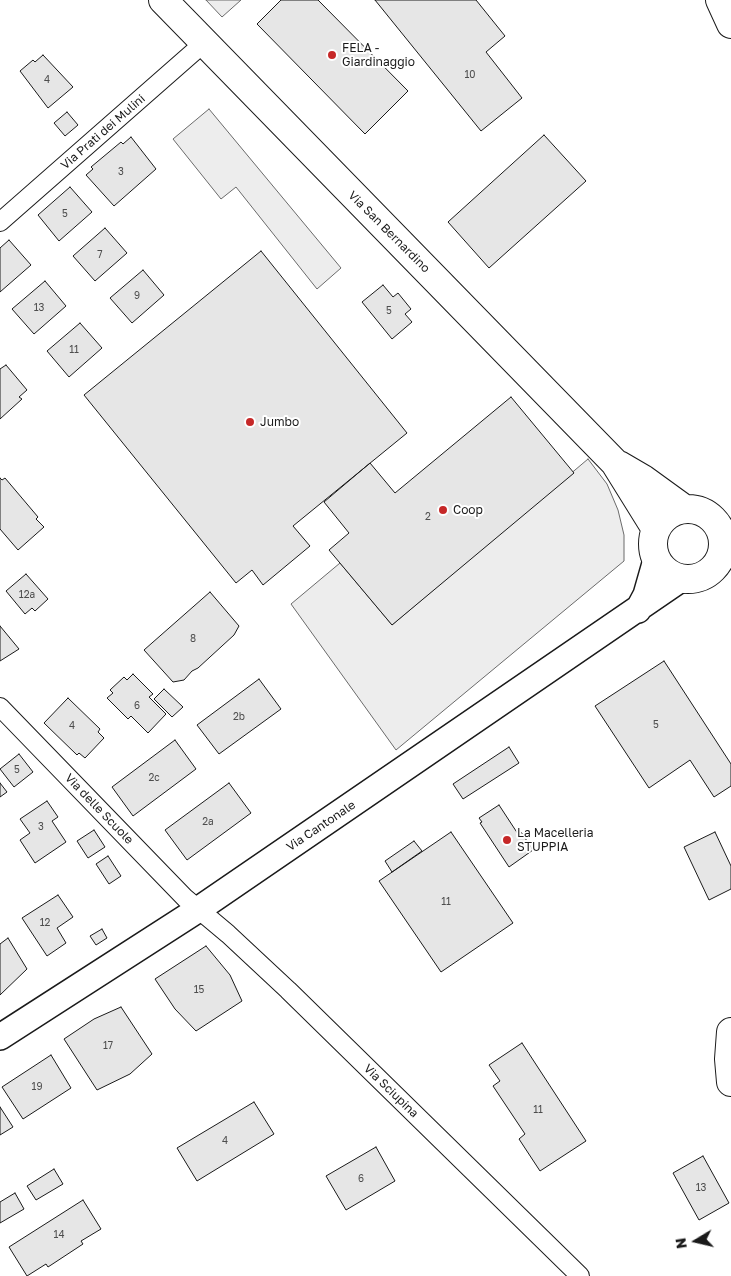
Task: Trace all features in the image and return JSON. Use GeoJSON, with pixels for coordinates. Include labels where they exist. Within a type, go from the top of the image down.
{"type":"FeatureCollection","features":[{"type":"Feature","properties":{"kind":"main road","name":"Via San Bernardino"},"geometry":{"type":"LineString","coordinates":[[163,0],[615,463],[656,529]]}},
{"type":"Feature","properties":{"kind":"main road"},"geometry":{"type":"LineString","coordinates":[[720,0],[731,24]]}},
{"type":"Feature","properties":{"kind":"main road","name":"Via San Bernardino"},"geometry":{"type":"LineString","coordinates":[[615,463],[643,479],[683,508]]}},
{"type":"Feature","properties":{"kind":"main road"},"geometry":{"type":"LineString","coordinates":[[683,508],[701,511],[723,523],[721,532],[727,552],[711,571],[692,580],[682,579],[666,572],[656,560],[652,545],[656,529],[662,519],[672,512],[683,508]]}},
{"type":"Feature","properties":{"kind":"main road"},"geometry":{"type":"LineString","coordinates":[[731,1032],[729,1060],[731,1082]]}},
{"type":"Feature","properties":{"kind":"street","name":"Via Prati dei Mulini"},"geometry":{"type":"LineString","coordinates":[[0,222],[205,42]]}},
{"type":"Feature","properties":{"kind":"street"},"geometry":{"type":"LineString","coordinates":[[638,610],[646,595],[656,560]]}},
{"type":"Feature","properties":{"kind":"street","name":"Via Cantonale"},"geometry":{"type":"LineString","coordinates":[[0,1037],[199,909],[682,579]]}},
{"type":"Feature","properties":{"kind":"street","name":"Via delle Scuole"},"geometry":{"type":"LineString","coordinates":[[0,707],[199,909]]}},
{"type":"Feature","properties":{"kind":"street","name":"Via Sciupina"},"geometry":{"type":"LineString","coordinates":[[199,909],[288,990],[580,1276]]}},
{"type":"Feature","properties":{"kind":"shaded area"},"geometry":{"type":"Polygon","coordinates":[[[206,0],[241,0],[222,17],[206,0]]]}},
{"type":"Feature","properties":{"kind":"shaded area"},"geometry":{"type":"Polygon","coordinates":[[[209,109],[341,268],[317,289],[236,187],[221,199],[173,139],[209,109]]]}},
{"type":"Feature","properties":{"kind":"shaded area"},"geometry":{"type":"Polygon","coordinates":[[[588,459],[607,484],[618,510],[624,535],[624,561],[396,750],[291,604],[340,563],[392,625],[588,459]]]}},
{"type":"Feature","properties":{"kind":"building"},"geometry":{"type":"Polygon","coordinates":[[[281,0],[318,0],[408,91],[365,134],[257,24],[281,0]]]}},
{"type":"Feature","properties":{"kind":"building"},"geometry":{"type":"Polygon","coordinates":[[[375,0],[476,0],[505,36],[486,52],[522,98],[481,131],[375,0]]]}},
{"type":"Feature","properties":{"kind":"building"},"geometry":{"type":"Polygon","coordinates":[[[43,55],[73,87],[48,108],[20,71],[33,60],[35,62],[43,55]]]}},
{"type":"Feature","properties":{"kind":"building"},"geometry":{"type":"Polygon","coordinates":[[[67,112],[78,125],[65,136],[54,123],[67,112]]]}},
{"type":"Feature","properties":{"kind":"building"},"geometry":{"type":"Polygon","coordinates":[[[544,135],[586,181],[489,268],[448,222],[544,135]]]}},
{"type":"Feature","properties":{"kind":"building"},"geometry":{"type":"Polygon","coordinates":[[[131,137],[156,169],[114,206],[86,175],[93,169],[91,167],[121,142],[123,144],[131,137]]]}},
{"type":"Feature","properties":{"kind":"building"},"geometry":{"type":"Polygon","coordinates":[[[70,187],[92,212],[59,241],[38,215],[70,187]]]}},
{"type":"Feature","properties":{"kind":"building"},"geometry":{"type":"Polygon","coordinates":[[[105,228],[127,253],[95,281],[73,256],[105,228]]]}},
{"type":"Feature","properties":{"kind":"building"},"geometry":{"type":"Polygon","coordinates":[[[9,240],[31,265],[0,292],[0,248],[9,240]]]}},
{"type":"Feature","properties":{"kind":"building"},"geometry":{"type":"Polygon","coordinates":[[[261,251],[407,433],[293,526],[310,546],[263,585],[252,570],[236,583],[84,395],[261,251]]]}},
{"type":"Feature","properties":{"kind":"building"},"geometry":{"type":"Polygon","coordinates":[[[143,270],[164,295],[132,323],[110,298],[143,270]]]}},
{"type":"Feature","properties":{"kind":"building"},"geometry":{"type":"Polygon","coordinates":[[[45,281],[66,306],[34,334],[12,309],[45,281]]]}},
{"type":"Feature","properties":{"kind":"building"},"geometry":{"type":"Polygon","coordinates":[[[383,285],[393,297],[398,293],[411,309],[405,314],[412,322],[392,339],[362,302],[383,285]]]}},
{"type":"Feature","properties":{"kind":"building"},"geometry":{"type":"Polygon","coordinates":[[[80,323],[102,348],[69,377],[47,351],[80,323]]]}},
{"type":"Feature","properties":{"kind":"building"},"geometry":{"type":"Polygon","coordinates":[[[6,365],[27,390],[19,397],[22,399],[0,419],[0,369],[6,365]]]}},
{"type":"Feature","properties":{"kind":"building"},"geometry":{"type":"Polygon","coordinates":[[[511,397],[574,473],[392,625],[329,550],[349,533],[324,502],[370,463],[395,493],[511,397]]]}},
{"type":"Feature","properties":{"kind":"building"},"geometry":{"type":"Polygon","coordinates":[[[0,478],[2,480],[5,478],[38,517],[36,519],[44,527],[18,550],[0,529],[0,478]]]}},
{"type":"Feature","properties":{"kind":"building"},"geometry":{"type":"Polygon","coordinates":[[[26,574],[48,599],[35,611],[32,608],[25,614],[6,591],[26,574]]]}},
{"type":"Feature","properties":{"kind":"building"},"geometry":{"type":"Polygon","coordinates":[[[210,592],[239,626],[234,635],[184,680],[173,682],[144,650],[210,592]]]}},
{"type":"Feature","properties":{"kind":"building"},"geometry":{"type":"Polygon","coordinates":[[[0,626],[19,649],[0,661],[0,626]]]}},
{"type":"Feature","properties":{"kind":"building"},"geometry":{"type":"Polygon","coordinates":[[[664,661],[731,764],[731,786],[714,797],[690,760],[649,788],[595,706],[664,661]]]}},
{"type":"Feature","properties":{"kind":"building"},"geometry":{"type":"Polygon","coordinates":[[[133,674],[153,694],[149,697],[166,714],[148,733],[131,716],[128,719],[107,698],[113,693],[110,690],[124,677],[127,680],[133,674]]]}},
{"type":"Feature","properties":{"kind":"building"},"geometry":{"type":"Polygon","coordinates":[[[259,679],[281,709],[219,754],[197,725],[259,679]]]}},
{"type":"Feature","properties":{"kind":"building"},"geometry":{"type":"Polygon","coordinates":[[[164,689],[183,707],[172,717],[154,699],[164,689]]]}},
{"type":"Feature","properties":{"kind":"building"},"geometry":{"type":"Polygon","coordinates":[[[68,698],[100,729],[98,732],[104,738],[85,758],[79,753],[77,755],[44,723],[68,698]]]}},
{"type":"Feature","properties":{"kind":"building"},"geometry":{"type":"Polygon","coordinates":[[[175,740],[196,769],[133,816],[112,787],[175,740]]]}},
{"type":"Feature","properties":{"kind":"building"},"geometry":{"type":"Polygon","coordinates":[[[509,747],[519,763],[463,799],[453,784],[509,747]]]}},
{"type":"Feature","properties":{"kind":"building"},"geometry":{"type":"Polygon","coordinates":[[[19,754],[33,772],[14,787],[0,769],[19,754]]]}},
{"type":"Feature","properties":{"kind":"building"},"geometry":{"type":"Polygon","coordinates":[[[0,783],[7,792],[0,797],[0,783]]]}},
{"type":"Feature","properties":{"kind":"building"},"geometry":{"type":"Polygon","coordinates":[[[229,783],[251,813],[187,860],[165,830],[229,783]]]}},
{"type":"Feature","properties":{"kind":"building"},"geometry":{"type":"Polygon","coordinates":[[[47,801],[58,817],[52,821],[66,842],[35,863],[20,840],[30,833],[20,819],[47,801]]]}},
{"type":"Feature","properties":{"kind":"building"},"geometry":{"type":"Polygon","coordinates":[[[499,805],[518,834],[521,832],[533,850],[509,867],[480,823],[482,822],[479,818],[499,805]]]}},
{"type":"Feature","properties":{"kind":"building"},"geometry":{"type":"Polygon","coordinates":[[[94,830],[105,847],[88,858],[77,841],[94,830]]]}},
{"type":"Feature","properties":{"kind":"building"},"geometry":{"type":"Polygon","coordinates":[[[451,832],[513,923],[441,972],[379,881],[451,832]]]}},
{"type":"Feature","properties":{"kind":"building"},"geometry":{"type":"Polygon","coordinates":[[[715,832],[731,866],[731,889],[709,900],[684,847],[715,832]]]}},
{"type":"Feature","properties":{"kind":"building"},"geometry":{"type":"Polygon","coordinates":[[[414,841],[422,851],[392,872],[385,861],[414,841]]]}},
{"type":"Feature","properties":{"kind":"building"},"geometry":{"type":"Polygon","coordinates":[[[108,856],[121,876],[109,884],[96,864],[108,856]]]}},
{"type":"Feature","properties":{"kind":"building"},"geometry":{"type":"Polygon","coordinates":[[[58,895],[73,917],[57,928],[66,943],[47,956],[22,918],[58,895]]]}},
{"type":"Feature","properties":{"kind":"building"},"geometry":{"type":"Polygon","coordinates":[[[102,929],[107,938],[96,945],[90,936],[102,929]]]}},
{"type":"Feature","properties":{"kind":"building"},"geometry":{"type":"Polygon","coordinates":[[[8,938],[27,969],[0,995],[0,944],[8,938]]]}},
{"type":"Feature","properties":{"kind":"building"},"geometry":{"type":"Polygon","coordinates":[[[206,946],[230,975],[242,1001],[196,1031],[175,1009],[155,979],[206,946]]]}},
{"type":"Feature","properties":{"kind":"building"},"geometry":{"type":"Polygon","coordinates":[[[121,1007],[152,1054],[130,1074],[97,1090],[64,1039],[94,1019],[121,1007]]]}},
{"type":"Feature","properties":{"kind":"building"},"geometry":{"type":"Polygon","coordinates":[[[522,1043],[586,1141],[540,1171],[519,1139],[525,1134],[493,1086],[500,1081],[489,1065],[522,1043]]]}},
{"type":"Feature","properties":{"kind":"building"},"geometry":{"type":"Polygon","coordinates":[[[51,1055],[71,1088],[23,1119],[2,1087],[51,1055]]]}},
{"type":"Feature","properties":{"kind":"building"},"geometry":{"type":"Polygon","coordinates":[[[254,1102],[274,1134],[197,1181],[177,1148],[254,1102]]]}},
{"type":"Feature","properties":{"kind":"building"},"geometry":{"type":"Polygon","coordinates":[[[0,1107],[13,1127],[0,1135],[0,1107]]]}},
{"type":"Feature","properties":{"kind":"building"},"geometry":{"type":"Polygon","coordinates":[[[376,1147],[395,1181],[346,1210],[326,1176],[376,1147]]]}},
{"type":"Feature","properties":{"kind":"building"},"geometry":{"type":"Polygon","coordinates":[[[703,1156],[729,1203],[699,1220],[673,1173],[703,1156]]]}},
{"type":"Feature","properties":{"kind":"building"},"geometry":{"type":"Polygon","coordinates":[[[54,1169],[63,1184],[36,1200],[27,1186],[54,1169]]]}},
{"type":"Feature","properties":{"kind":"building"},"geometry":{"type":"Polygon","coordinates":[[[15,1193],[24,1209],[0,1223],[0,1202],[15,1193]]]}},
{"type":"Feature","properties":{"kind":"building"},"geometry":{"type":"Polygon","coordinates":[[[83,1200],[101,1229],[81,1241],[83,1244],[48,1267],[46,1264],[27,1276],[9,1247],[83,1200]]]}},
{"type":"Feature","properties":{"kind":"place","name":"FELA - Giardinaggio"},"geometry":{"type":"Point","coordinates":[332,55]}},
{"type":"Feature","properties":{"kind":"place","name":"Jumbo"},"geometry":{"type":"Point","coordinates":[250,422]}},
{"type":"Feature","properties":{"kind":"place","name":"Coop"},"geometry":{"type":"Point","coordinates":[443,510]}},
{"type":"Feature","properties":{"kind":"place","name":"La Macelleria STUPPIA"},"geometry":{"type":"Point","coordinates":[507,840]}}]}
